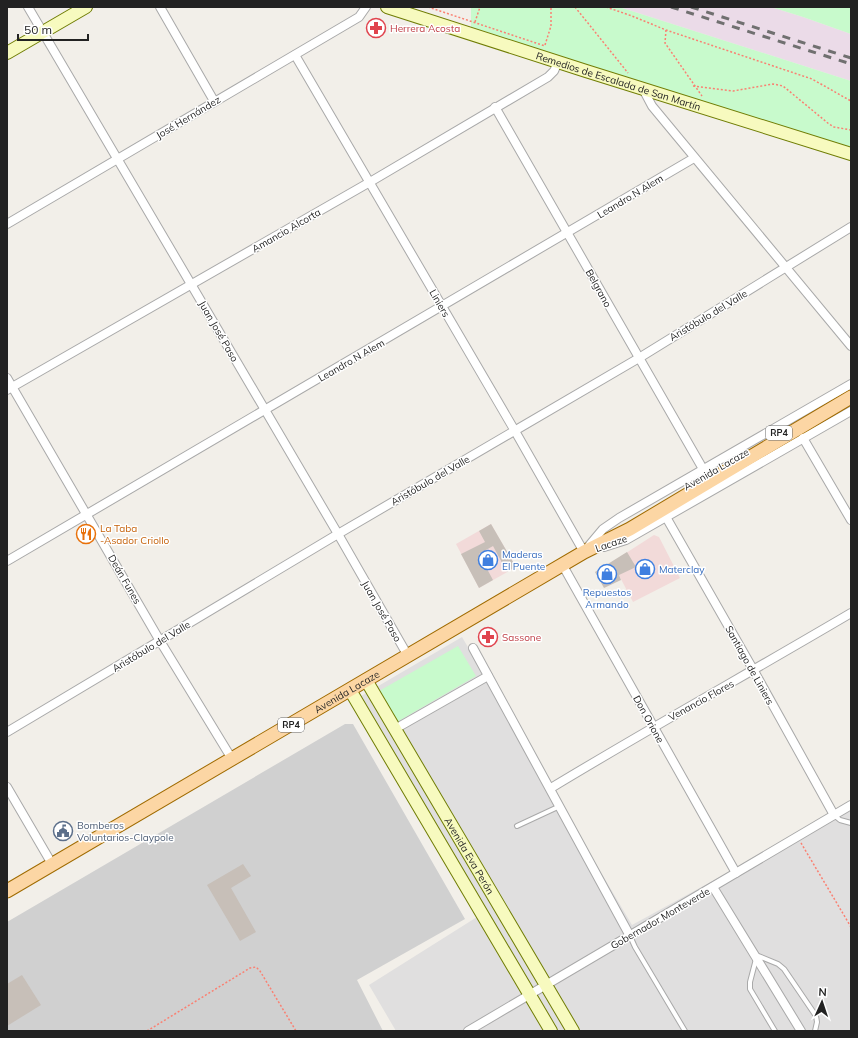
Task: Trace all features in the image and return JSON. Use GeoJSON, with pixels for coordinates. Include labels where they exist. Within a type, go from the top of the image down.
{"type":"FeatureCollection","features":[{"type":"Feature","properties":{"kind":"main road"},"geometry":{"type":"LineString","coordinates":[[7,53],[86,7]]}},
{"type":"Feature","properties":{"kind":"main road","name":"Remedios de Escalada de San Martín"},"geometry":{"type":"LineString","coordinates":[[387,7],[851,154]]}},
{"type":"Feature","properties":{"kind":"main road","name":"Avenida Lacaze"},"geometry":{"type":"LineString","coordinates":[[7,892],[52,864],[408,656],[562,564],[630,529],[706,475],[851,390]]}},
{"type":"Feature","properties":{"kind":"main road","name":"Avenida Lacaze"},"geometry":{"type":"LineString","coordinates":[[706,475],[851,397]]}},
{"type":"Feature","properties":{"kind":"main road","name":"Avenida Eva Perón"},"geometry":{"type":"LineString","coordinates":[[366,680],[573,1031]]}},
{"type":"Feature","properties":{"kind":"main road","name":"Avenida Eva Perón"},"geometry":{"type":"LineString","coordinates":[[350,690],[551,1031]]}},
{"type":"Feature","properties":{"kind":"street","name":"Juan José Paso"},"geometry":{"type":"LineString","coordinates":[[28,7],[266,410],[408,656]]}},
{"type":"Feature","properties":{"kind":"street"},"geometry":{"type":"LineString","coordinates":[[160,7],[214,101]]}},
{"type":"Feature","properties":{"kind":"street","name":"José Hernández"},"geometry":{"type":"LineString","coordinates":[[7,224],[359,17],[366,7]]}},
{"type":"Feature","properties":{"kind":"street","name":"Liniers"},"geometry":{"type":"LineString","coordinates":[[295,55],[584,552]]}},
{"type":"Feature","properties":{"kind":"street","name":"Amancio Alcorta"},"geometry":{"type":"LineString","coordinates":[[10,389],[370,182],[548,76],[554,71],[558,62]]}},
{"type":"Feature","properties":{"kind":"street"},"geometry":{"type":"LineString","coordinates":[[643,89],[652,106],[694,158],[851,346]]}},
{"type":"Feature","properties":{"kind":"street","name":"Belgrano"},"geometry":{"type":"LineString","coordinates":[[495,107],[569,233],[706,475]]}},
{"type":"Feature","properties":{"kind":"street","name":"Leandro N Alem"},"geometry":{"type":"LineString","coordinates":[[7,561],[569,233],[694,158]]}},
{"type":"Feature","properties":{"kind":"street","name":"Aristóbulo del Valle"},"geometry":{"type":"LineString","coordinates":[[7,732],[338,534],[639,358],[851,227]]}},
{"type":"Feature","properties":{"kind":"street","name":"Deán Funes"},"geometry":{"type":"LineString","coordinates":[[7,378],[10,389],[87,515],[160,641],[232,759]]}},
{"type":"Feature","properties":{"kind":"street"},"geometry":{"type":"LineString","coordinates":[[706,475],[851,384]]}},
{"type":"Feature","properties":{"kind":"street","name":"Lacaze"},"geometry":{"type":"LineString","coordinates":[[584,552],[626,540],[851,411]]}},
{"type":"Feature","properties":{"kind":"street"},"geometry":{"type":"LineString","coordinates":[[803,438],[851,520]]}},
{"type":"Feature","properties":{"kind":"street","name":"Santiago de Liniers"},"geometry":{"type":"LineString","coordinates":[[666,517],[834,815]]}},
{"type":"Feature","properties":{"kind":"street","name":"Don Orione"},"geometry":{"type":"LineString","coordinates":[[562,564],[736,873]]}},
{"type":"Feature","properties":{"kind":"street","name":"Venancio Flores"},"geometry":{"type":"LineString","coordinates":[[550,788],[653,727],[754,671],[851,613]]}},
{"type":"Feature","properties":{"kind":"street"},"geometry":{"type":"LineString","coordinates":[[473,648],[560,805],[630,936]]}},
{"type":"Feature","properties":{"kind":"street"},"geometry":{"type":"LineString","coordinates":[[395,729],[488,676]]}},
{"type":"Feature","properties":{"kind":"street"},"geometry":{"type":"LineString","coordinates":[[7,787],[52,864]]}},
{"type":"Feature","properties":{"kind":"street","name":"Gobernador Monteverde"},"geometry":{"type":"LineString","coordinates":[[468,1031],[851,804]]}},
{"type":"Feature","properties":{"kind":"street"},"geometry":{"type":"LineString","coordinates":[[713,887],[800,1031]]}},
{"type":"Feature","properties":{"kind":"lane"},"geometry":{"type":"LineString","coordinates":[[517,826],[560,805]]}},
{"type":"Feature","properties":{"kind":"lane"},"geometry":{"type":"LineString","coordinates":[[834,815],[840,820],[851,823]]}},
{"type":"Feature","properties":{"kind":"lane"},"geometry":{"type":"LineString","coordinates":[[630,936],[685,1031]]}},
{"type":"Feature","properties":{"kind":"lane"},"geometry":{"type":"LineString","coordinates":[[775,1031],[750,989],[755,956],[771,960],[784,969],[816,1016],[817,1022],[814,1031]]}},
{"type":"Feature","properties":{"kind":"path"},"geometry":{"type":"LineString","coordinates":[[475,22],[480,7]]}},
{"type":"Feature","properties":{"kind":"path"},"geometry":{"type":"LineString","coordinates":[[542,56],[551,26],[551,7]]}},
{"type":"Feature","properties":{"kind":"path"},"geometry":{"type":"LineString","coordinates":[[575,7],[630,75]]}},
{"type":"Feature","properties":{"kind":"path"},"geometry":{"type":"LineString","coordinates":[[606,7],[666,30],[812,79],[851,101]]}},
{"type":"Feature","properties":{"kind":"path"},"geometry":{"type":"LineString","coordinates":[[666,30],[665,43],[693,86],[704,99]]}},
{"type":"Feature","properties":{"kind":"path"},"geometry":{"type":"LineString","coordinates":[[693,86],[733,91],[773,84],[783,86],[829,124],[834,127],[851,130]]}},
{"type":"Feature","properties":{"kind":"path"},"geometry":{"type":"LineString","coordinates":[[797,837],[851,927]]}},
{"type":"Feature","properties":{"kind":"path"},"geometry":{"type":"LineString","coordinates":[[146,1031],[250,968],[256,968],[260,971],[296,1031]]}},
{"type":"Feature","properties":{"kind":"shaded area"},"geometry":{"type":"Polygon","coordinates":[[[619,7],[771,7],[803,17],[851,34],[851,81],[619,7]]]}},
{"type":"Feature","properties":{"kind":"shaded area","name":"Maderas El Puente"},"geometry":{"type":"Polygon","coordinates":[[[491,524],[516,567],[479,588],[456,544],[491,524]]]}},
{"type":"Feature","properties":{"kind":"shaded area","name":"Materclay"},"geometry":{"type":"Polygon","coordinates":[[[654,535],[659,537],[680,578],[633,602],[612,562],[654,535]]]}},
{"type":"Feature","properties":{"kind":"shaded area"},"geometry":{"type":"Polygon","coordinates":[[[462,637],[632,925],[851,805],[851,1031],[396,1031],[369,985],[477,917],[351,702],[462,637]]]}},
{"type":"Feature","properties":{"kind":"shaded area"},"geometry":{"type":"Polygon","coordinates":[[[345,724],[353,724],[465,919],[357,980],[383,1031],[7,1031],[7,922],[345,724]]]}},
{"type":"Feature","properties":{"kind":"green space"},"geometry":{"type":"Polygon","coordinates":[[[471,7],[619,7],[851,81],[851,149],[471,27],[471,7]]]}},
{"type":"Feature","properties":{"kind":"green space"},"geometry":{"type":"Polygon","coordinates":[[[771,7],[851,7],[851,34],[803,17],[771,7]]]}},
{"type":"Feature","properties":{"kind":"green space"},"geometry":{"type":"Polygon","coordinates":[[[458,646],[476,676],[397,722],[379,691],[458,646]]]}},
{"type":"Feature","properties":{"kind":"building","name":"Maderas El Puente"},"geometry":{"type":"Polygon","coordinates":[[[491,524],[516,567],[507,572],[493,546],[479,554],[493,580],[479,588],[461,554],[485,542],[479,531],[491,524]]]}},
{"type":"Feature","properties":{"kind":"building"},"geometry":{"type":"Polygon","coordinates":[[[627,552],[636,567],[619,575],[621,580],[604,588],[595,572],[627,552]]]}},
{"type":"Feature","properties":{"kind":"building"},"geometry":{"type":"Polygon","coordinates":[[[243,864],[251,876],[231,888],[256,932],[240,941],[207,885],[243,864]]]}},
{"type":"Feature","properties":{"kind":"building"},"geometry":{"type":"Polygon","coordinates":[[[22,975],[41,1005],[7,1026],[7,984],[22,975]]]}},
{"type":"Feature","properties":{"kind":"railway"},"geometry":{"type":"LineString","coordinates":[[671,7],[851,64]]}},
{"type":"Feature","properties":{"kind":"railway"},"geometry":{"type":"LineString","coordinates":[[691,7],[851,58]]}},
{"type":"Feature","properties":{"kind":"place","name":"Herrera Acosta"},"geometry":{"type":"Point","coordinates":[376,28]}},
{"type":"Feature","properties":{"kind":"place","name":"La Taba -Asador Criollo"},"geometry":{"type":"Point","coordinates":[86,534]}},
{"type":"Feature","properties":{"kind":"place","name":"Maderas El Puente"},"geometry":{"type":"Point","coordinates":[488,560]}},
{"type":"Feature","properties":{"kind":"place","name":"Materclay"},"geometry":{"type":"Point","coordinates":[645,569]}},
{"type":"Feature","properties":{"kind":"place","name":"Repuestos Armando"},"geometry":{"type":"Point","coordinates":[607,574]}},
{"type":"Feature","properties":{"kind":"place","name":"Sassone"},"geometry":{"type":"Point","coordinates":[488,637]}},
{"type":"Feature","properties":{"kind":"place","name":"Bomberos Voluntarios-Claypole"},"geometry":{"type":"Point","coordinates":[63,831]}}]}
